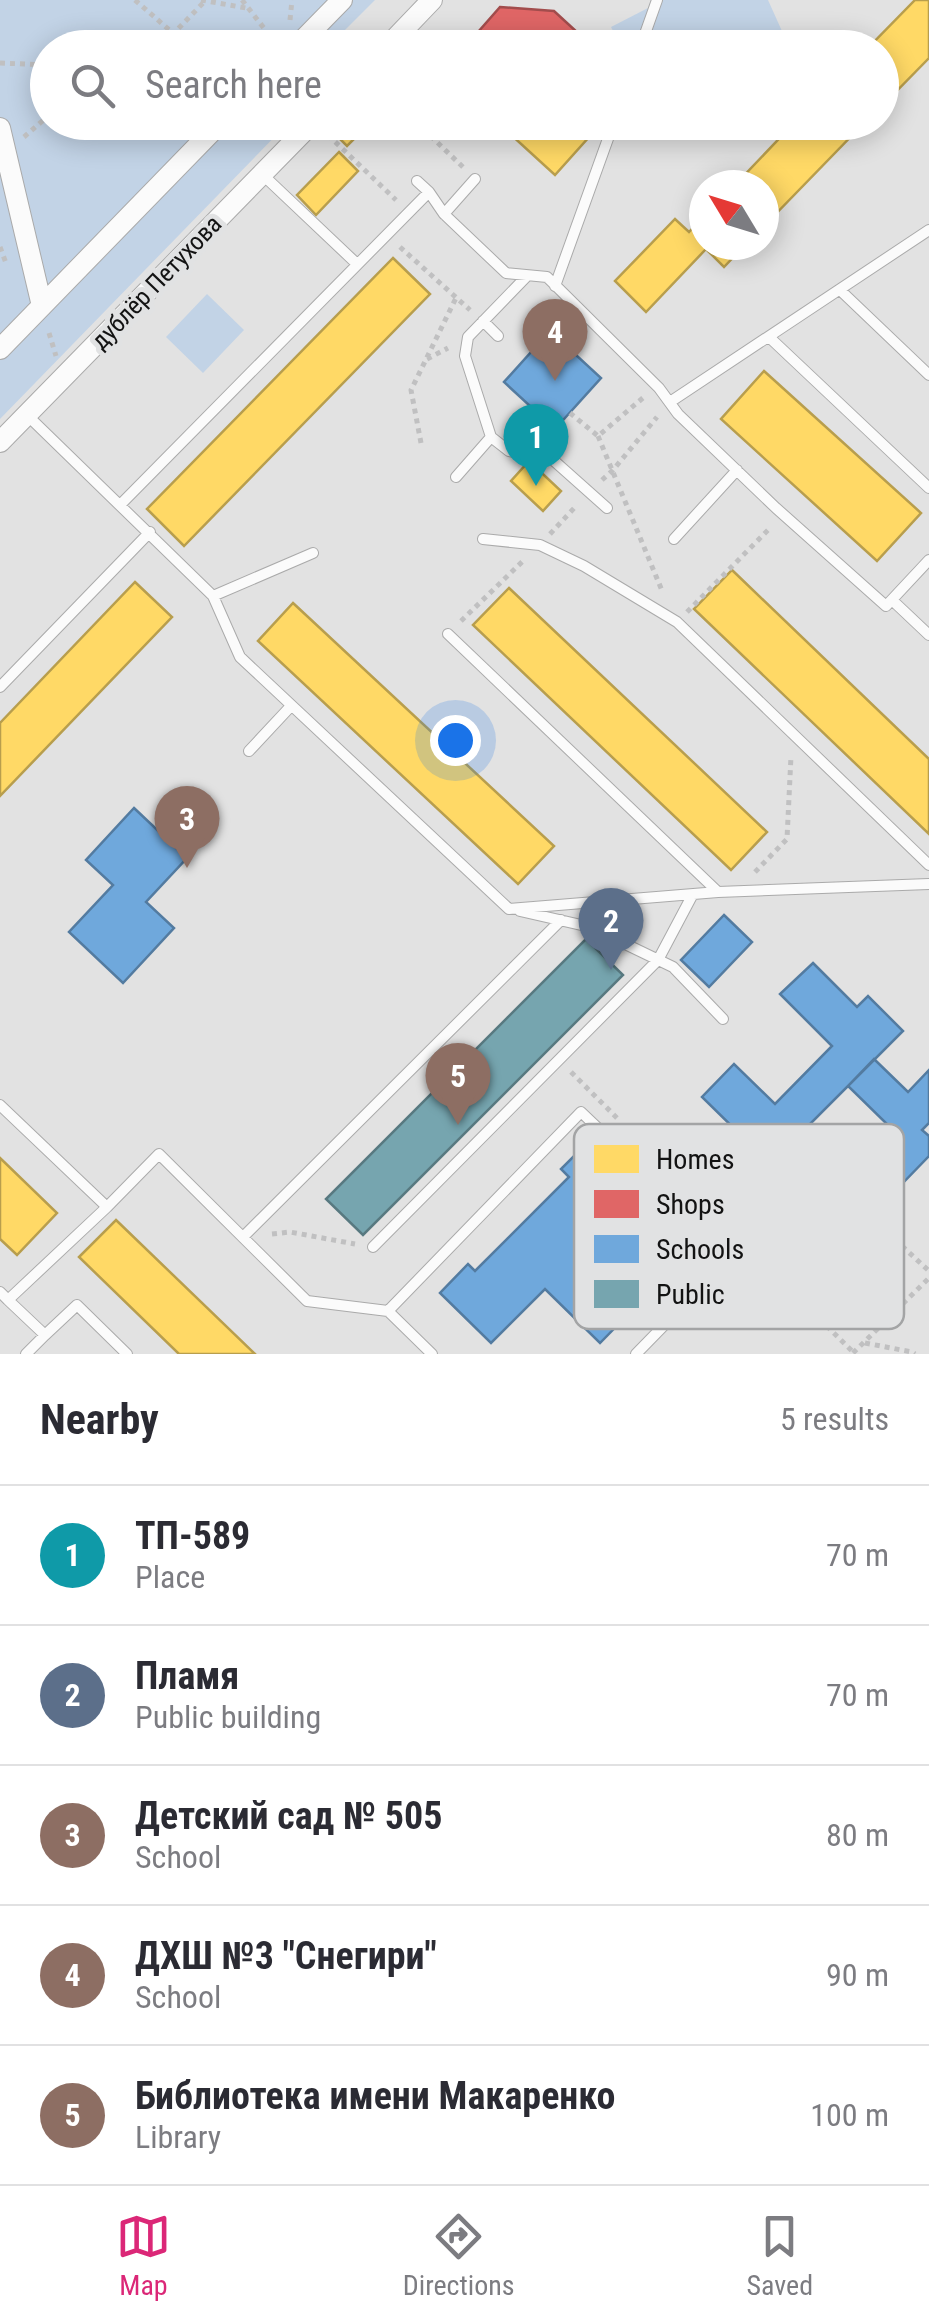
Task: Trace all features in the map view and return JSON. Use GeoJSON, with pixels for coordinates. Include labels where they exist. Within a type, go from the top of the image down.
{"type":"FeatureCollection","features":[{"type":"Feature","properties":{"kind":"street"},"geometry":{"type":"LineString","coordinates":[[313,30],[342,0]]}},
{"type":"Feature","properties":{"kind":"street"},"geometry":{"type":"LineString","coordinates":[[403,30],[432,0]]}},
{"type":"Feature","properties":{"kind":"street"},"geometry":{"type":"LineString","coordinates":[[0,128],[42,306]]}},
{"type":"Feature","properties":{"kind":"street"},"geometry":{"type":"LineString","coordinates":[[0,349],[203,140]]}},
{"type":"Feature","properties":{"kind":"street","name":"дублёр Петухова"},"geometry":{"type":"LineString","coordinates":[[0,442],[262,174],[307,140]]}},
{"type":"Feature","properties":{"kind":"street"},"geometry":{"type":"LineString","coordinates":[[0,318],[25,323]]}},
{"type":"Feature","properties":{"kind":"lane"},"geometry":{"type":"LineString","coordinates":[[646,30],[657,0]]}},
{"type":"Feature","properties":{"kind":"lane"},"geometry":{"type":"LineString","coordinates":[[556,286],[608,140]]}},
{"type":"Feature","properties":{"kind":"lane"},"geometry":{"type":"LineString","coordinates":[[262,174],[357,264]]}},
{"type":"Feature","properties":{"kind":"lane"},"geometry":{"type":"LineString","coordinates":[[444,214],[476,179]]}},
{"type":"Feature","properties":{"kind":"lane"},"geometry":{"type":"LineString","coordinates":[[417,181],[444,214],[506,273],[547,277],[659,388],[678,414],[886,606],[929,560]]}},
{"type":"Feature","properties":{"kind":"lane"},"geometry":{"type":"LineString","coordinates":[[120,505],[429,192]]}},
{"type":"Feature","properties":{"kind":"lane"},"geometry":{"type":"LineString","coordinates":[[670,402],[929,230]]}},
{"type":"Feature","properties":{"kind":"lane"},"geometry":{"type":"LineString","coordinates":[[526,277],[468,337],[465,356],[491,437],[509,451],[552,459],[607,508]]}},
{"type":"Feature","properties":{"kind":"lane"},"geometry":{"type":"LineString","coordinates":[[840,290],[929,376]]}},
{"type":"Feature","properties":{"kind":"lane"},"geometry":{"type":"LineString","coordinates":[[483,321],[498,336]]}},
{"type":"Feature","properties":{"kind":"lane"},"geometry":{"type":"LineString","coordinates":[[769,337],[929,488]]}},
{"type":"Feature","properties":{"kind":"lane"},"geometry":{"type":"LineString","coordinates":[[27,415],[213,596],[240,657],[509,909],[590,927],[658,960],[672,968],[723,1019]]}},
{"type":"Feature","properties":{"kind":"lane"},"geometry":{"type":"LineString","coordinates":[[456,478],[491,437]]}},
{"type":"Feature","properties":{"kind":"lane"},"geometry":{"type":"LineString","coordinates":[[674,539],[737,470]]}},
{"type":"Feature","properties":{"kind":"lane"},"geometry":{"type":"LineString","coordinates":[[0,688],[150,532]]}},
{"type":"Feature","properties":{"kind":"lane"},"geometry":{"type":"LineString","coordinates":[[483,538],[540,545],[584,566],[676,622],[929,864]]}},
{"type":"Feature","properties":{"kind":"lane"},"geometry":{"type":"LineString","coordinates":[[213,596],[313,553]]}},
{"type":"Feature","properties":{"kind":"lane"},"geometry":{"type":"LineString","coordinates":[[892,600],[929,635]]}},
{"type":"Feature","properties":{"kind":"lane"},"geometry":{"type":"LineString","coordinates":[[448,634],[718,892]]}},
{"type":"Feature","properties":{"kind":"lane"},"geometry":{"type":"LineString","coordinates":[[249,750],[291,706]]}},
{"type":"Feature","properties":{"kind":"lane"},"geometry":{"type":"LineString","coordinates":[[509,909],[718,892],[929,884]]}},
{"type":"Feature","properties":{"kind":"lane"},"geometry":{"type":"LineString","coordinates":[[373,1247],[658,960],[693,894]]}},
{"type":"Feature","properties":{"kind":"lane"},"geometry":{"type":"LineString","coordinates":[[243,1237],[561,920]]}},
{"type":"Feature","properties":{"kind":"lane"},"geometry":{"type":"LineString","coordinates":[[0,1105],[107,1207]]}},
{"type":"Feature","properties":{"kind":"lane"},"geometry":{"type":"LineString","coordinates":[[388,1311],[581,1112],[593,1124]]}},
{"type":"Feature","properties":{"kind":"lane"},"geometry":{"type":"LineString","coordinates":[[45,1334],[4,1296],[107,1207],[159,1154],[307,1301],[388,1311],[432,1354]]}},
{"type":"Feature","properties":{"kind":"lane"},"geometry":{"type":"LineString","coordinates":[[26,1354],[77,1305],[127,1354]]}},
{"type":"Feature","properties":{"kind":"lane"},"geometry":{"type":"LineString","coordinates":[[636,1354],[660,1329]]}},
{"type":"Feature","properties":{"kind":"path"},"geometry":{"type":"LineString","coordinates":[[135,0],[169,30]]}},
{"type":"Feature","properties":{"kind":"path"},"geometry":{"type":"LineString","coordinates":[[178,30],[204,0],[249,8]]}},
{"type":"Feature","properties":{"kind":"path"},"geometry":{"type":"LineString","coordinates":[[242,0],[266,30]]}},
{"type":"Feature","properties":{"kind":"path"},"geometry":{"type":"LineString","coordinates":[[0,64],[30,65]]}},
{"type":"Feature","properties":{"kind":"path"},"geometry":{"type":"LineString","coordinates":[[333,140],[409,212]]}},
{"type":"Feature","properties":{"kind":"path"},"geometry":{"type":"LineString","coordinates":[[435,140],[476,179]]}},
{"type":"Feature","properties":{"kind":"path"},"geometry":{"type":"LineString","coordinates":[[387,235],[483,321]]}},
{"type":"Feature","properties":{"kind":"path"},"geometry":{"type":"LineString","coordinates":[[421,443],[411,390],[456,298]]}},
{"type":"Feature","properties":{"kind":"path"},"geometry":{"type":"LineString","coordinates":[[42,306],[62,378]]}},
{"type":"Feature","properties":{"kind":"path"},"geometry":{"type":"LineString","coordinates":[[598,436],[659,388]]}},
{"type":"Feature","properties":{"kind":"path"},"geometry":{"type":"LineString","coordinates":[[448,634],[613,470],[670,402]]}},
{"type":"Feature","properties":{"kind":"path"},"geometry":{"type":"LineString","coordinates":[[570,413],[598,436],[676,622],[783,514]]}},
{"type":"Feature","properties":{"kind":"path"},"geometry":{"type":"LineString","coordinates":[[735,892],[787,839],[792,732]]}},
{"type":"Feature","properties":{"kind":"path"},"geometry":{"type":"LineString","coordinates":[[559,1060],[624,1124]]}},
{"type":"Feature","properties":{"kind":"path"},"geometry":{"type":"LineString","coordinates":[[243,1237],[290,1232],[373,1247]]}},
{"type":"Feature","properties":{"kind":"path"},"geometry":{"type":"LineString","coordinates":[[904,1248],[929,1275],[904,1302]]}},
{"type":"Feature","properties":{"kind":"path"},"geometry":{"type":"LineString","coordinates":[[828,1329],[852,1353],[878,1329]]}},
{"type":"Feature","properties":{"kind":"path"},"geometry":{"type":"LineString","coordinates":[[865,1343],[915,1354]]}},
{"type":"Feature","properties":{"kind":"shaded area"},"geometry":{"type":"Polygon","coordinates":[[[0,0],[375,0],[345,30],[30,30],[30,140],[271,140],[0,419],[0,0]]]}},
{"type":"Feature","properties":{"kind":"shaded area"},"geometry":{"type":"Polygon","coordinates":[[[651,0],[768,0],[782,30],[612,30],[611,27],[648,8],[651,0]]]}},
{"type":"Feature","properties":{"kind":"shaded area"},"geometry":{"type":"Polygon","coordinates":[[[207,294],[244,330],[203,373],[166,337],[207,294]]]}},
{"type":"Feature","properties":{"kind":"building: Homes"},"geometry":{"type":"Polygon","coordinates":[[[915,0],[929,0],[929,58],[899,89],[899,30],[886,30],[915,0]]]}},
{"type":"Feature","properties":{"kind":"building: Homes"},"geometry":{"type":"Polygon","coordinates":[[[517,140],[586,140],[555,175],[517,140]]]}},
{"type":"Feature","properties":{"kind":"building: Homes"},"geometry":{"type":"Polygon","coordinates":[[[778,140],[848,140],[779,211],[779,170],[749,170],[778,140]]]}},
{"type":"Feature","properties":{"kind":"building: Homes"},"geometry":{"type":"Polygon","coordinates":[[[339,152],[358,171],[316,215],[297,195],[339,152]]]}},
{"type":"Feature","properties":{"kind":"building: Homes"},"geometry":{"type":"Polygon","coordinates":[[[675,219],[689,232],[689,260],[696,260],[646,312],[615,281],[675,219]]]}},
{"type":"Feature","properties":{"kind":"building: Homes"},"geometry":{"type":"Polygon","coordinates":[[[393,258],[430,294],[184,546],[147,509],[393,258]]]}},
{"type":"Feature","properties":{"kind":"building: Homes"},"geometry":{"type":"Polygon","coordinates":[[[764,371],[921,513],[877,561],[721,419],[764,371]]]}},
{"type":"Feature","properties":{"kind":"building: Homes"},"geometry":{"type":"Polygon","coordinates":[[[534,409],[547,421],[526,444],[512,432],[534,409]]]}},
{"type":"Feature","properties":{"kind":"building: Homes"},"geometry":{"type":"Polygon","coordinates":[[[529,461],[561,491],[543,511],[511,481],[529,461]]]}},
{"type":"Feature","properties":{"kind":"building: Homes"},"geometry":{"type":"Polygon","coordinates":[[[732,570],[929,759],[929,834],[694,609],[732,570]]]}},
{"type":"Feature","properties":{"kind":"building: Homes"},"geometry":{"type":"Polygon","coordinates":[[[135,582],[172,617],[0,796],[0,723],[135,582]]]}},
{"type":"Feature","properties":{"kind":"building: Homes"},"geometry":{"type":"Polygon","coordinates":[[[509,588],[767,832],[731,870],[473,625],[509,588]]]}},
{"type":"Feature","properties":{"kind":"building: Homes"},"geometry":{"type":"Polygon","coordinates":[[[293,603],[554,846],[518,884],[258,641],[293,603]]]}},
{"type":"Feature","properties":{"kind":"building: Homes"},"geometry":{"type":"Polygon","coordinates":[[[0,1158],[57,1213],[17,1255],[0,1239],[0,1158]]]}},
{"type":"Feature","properties":{"kind":"building: Homes"},"geometry":{"type":"Polygon","coordinates":[[[116,1220],[255,1354],[179,1354],[79,1257],[116,1220]]]}},
{"type":"Feature","properties":{"kind":"building: Shops"},"geometry":{"type":"Polygon","coordinates":[[[500,7],[554,11],[575,30],[480,30],[500,7]]]}},
{"type":"Feature","properties":{"kind":"building: Schools"},"geometry":{"type":"Polygon","coordinates":[[[550,331],[601,378],[555,429],[504,382],[550,331]]]}},
{"type":"Feature","properties":{"kind":"building: Schools"},"geometry":{"type":"Polygon","coordinates":[[[134,808],[187,858],[146,902],[174,928],[123,983],[69,932],[113,885],[86,860],[134,808]]]}},
{"type":"Feature","properties":{"kind":"building: Schools"},"geometry":{"type":"Polygon","coordinates":[[[724,915],[752,942],[709,987],[681,960],[724,915]]]}},
{"type":"Feature","properties":{"kind":"building: Schools"},"geometry":{"type":"Polygon","coordinates":[[[813,963],[857,1007],[868,996],[903,1031],[810,1124],[730,1124],[702,1097],[734,1064],[775,1104],[832,1046],[780,994],[813,963]]]}},
{"type":"Feature","properties":{"kind":"building: Schools"},"geometry":{"type":"Polygon","coordinates":[[[874,1059],[908,1092],[929,1070],[929,1123],[922,1130],[929,1136],[929,1156],[904,1182],[904,1124],[887,1124],[848,1086],[874,1059]]]}},
{"type":"Feature","properties":{"kind":"building: Schools"},"geometry":{"type":"Polygon","coordinates":[[[574,1156],[574,1317],[545,1289],[491,1343],[440,1293],[468,1264],[475,1271],[569,1177],[561,1169],[574,1156]]]}},
{"type":"Feature","properties":{"kind":"building: Schools"},"geometry":{"type":"Polygon","coordinates":[[[586,1329],[614,1329],[600,1343],[586,1329]]]}},
{"type":"Feature","properties":{"kind":"building: Public"},"geometry":{"type":"Polygon","coordinates":[[[586,939],[623,975],[363,1235],[326,1199],[586,939]]]}},
{"type":"Feature","properties":{"kind":"place","name":"ДХШ №3 \"Снегири\""},"geometry":{"type":"Point","coordinates":[555,381]}},
{"type":"Feature","properties":{"kind":"place","name":"ТП-589"},"geometry":{"type":"Point","coordinates":[536,486]}},
{"type":"Feature","properties":{"kind":"place","name":"Детский сад № 505"},"geometry":{"type":"Point","coordinates":[187,868]}},
{"type":"Feature","properties":{"kind":"place","name":"Пламя"},"geometry":{"type":"Point","coordinates":[611,970]}},
{"type":"Feature","properties":{"kind":"place","name":"Библиотека имени Макаренко"},"geometry":{"type":"Point","coordinates":[458,1125]}}]}
